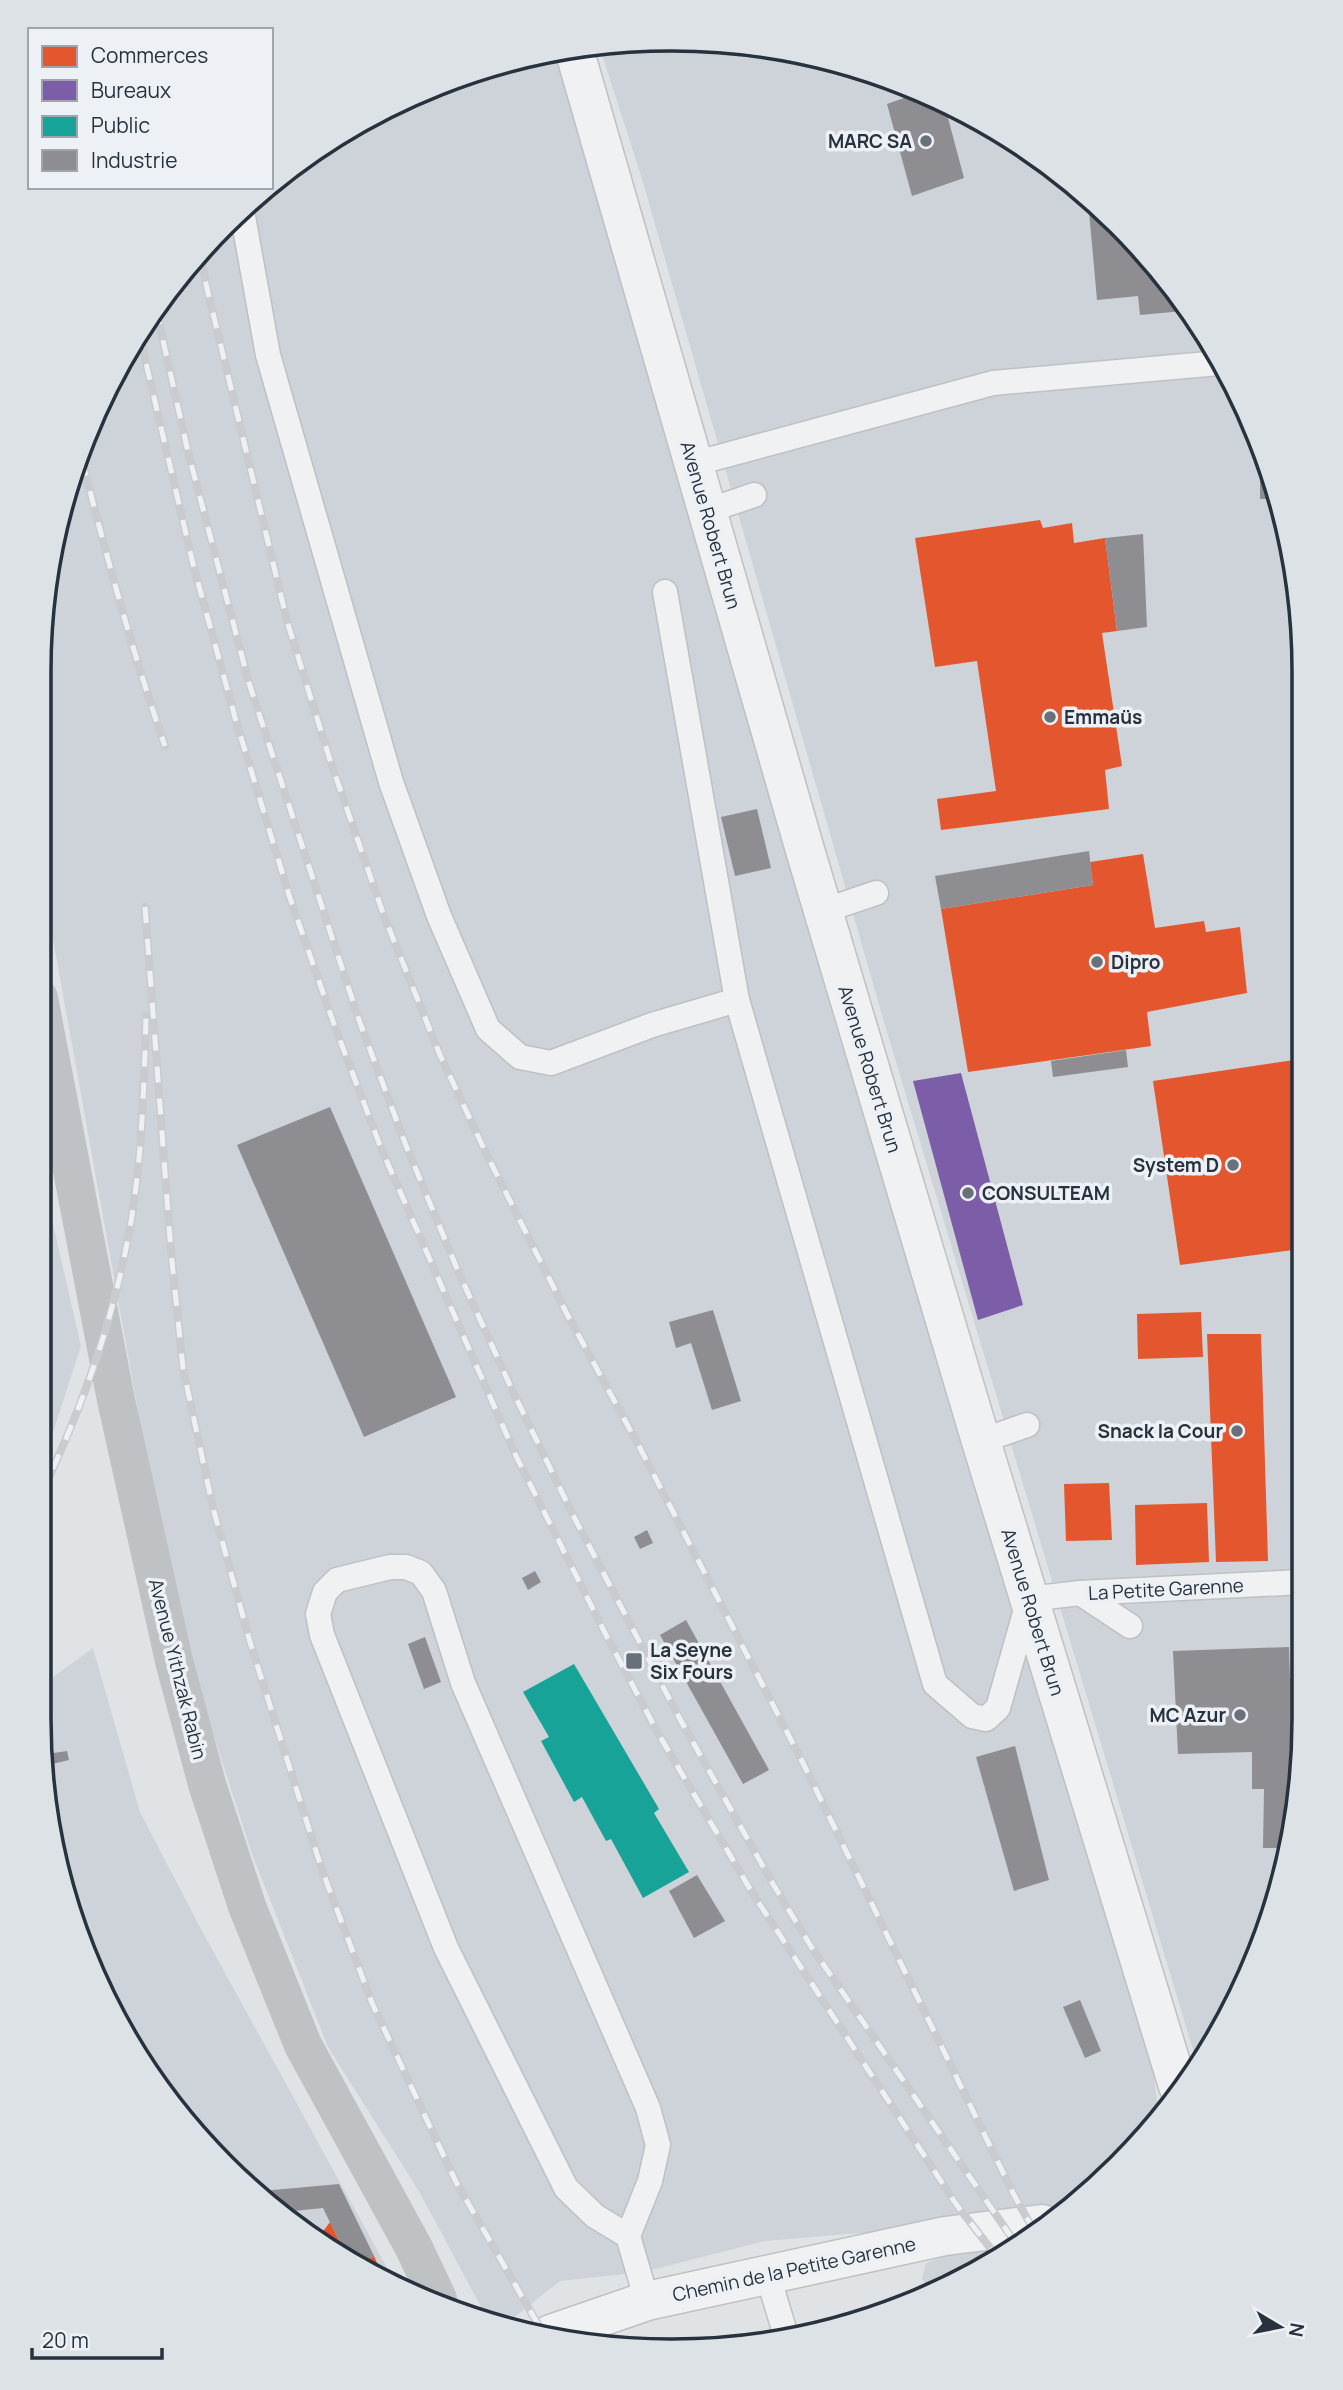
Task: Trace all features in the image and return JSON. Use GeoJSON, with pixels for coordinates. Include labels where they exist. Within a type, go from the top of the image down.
{"type":"FeatureCollection","features":[{"type":"Feature","properties":{"kind":"main road","name":"Avenue Yithzak Rabin"},"geometry":{"type":"LineString","coordinates":[[51,1061],[116,1400],[174,1661],[206,1784],[247,1906],[303,2045],[414,2248],[435,2292]]}},
{"type":"Feature","properties":{"kind":"street","name":"Avenue Robert Brun"},"geometry":{"type":"LineString","coordinates":[[577,58],[823,911],[1176,2079]]}},
{"type":"Feature","properties":{"kind":"street","name":"Chemin de la Petite Garenne"},"geometry":{"type":"LineString","coordinates":[[564,2329],[647,2301],[945,2236],[1029,2226]]}},
{"type":"Feature","properties":{"kind":"lane"},"geometry":{"type":"LineString","coordinates":[[244,222],[268,355],[391,782],[439,916],[488,1029],[520,1057],[551,1063],[652,1025],[737,1000]]}},
{"type":"Feature","properties":{"kind":"lane"},"geometry":{"type":"LineString","coordinates":[[693,464],[993,383],[1210,364]]}},
{"type":"Feature","properties":{"kind":"lane"},"geometry":{"type":"LineString","coordinates":[[707,511],[754,495]]}},
{"type":"Feature","properties":{"kind":"lane"},"geometry":{"type":"LineString","coordinates":[[665,592],[737,1000],[935,1684],[972,1716],[986,1719],[998,1708],[1029,1599]]}},
{"type":"Feature","properties":{"kind":"lane"},"geometry":{"type":"LineString","coordinates":[[823,911],[876,893]]}},
{"type":"Feature","properties":{"kind":"lane"},"geometry":{"type":"LineString","coordinates":[[981,1441],[1027,1425]]}},
{"type":"Feature","properties":{"kind":"lane"},"geometry":{"type":"LineString","coordinates":[[628,2236],[595,2216],[566,2188],[446,1948],[322,1635],[318,1614],[325,1592],[337,1580],[390,1567],[406,1567],[421,1573],[434,1591],[463,1683],[648,2108],[658,2145],[650,2182],[628,2236],[647,2301]]}},
{"type":"Feature","properties":{"kind":"lane","name":"La Petite Garenne"},"geometry":{"type":"LineString","coordinates":[[1029,1599],[1080,1593],[1292,1583]]}},
{"type":"Feature","properties":{"kind":"lane"},"geometry":{"type":"LineString","coordinates":[[1080,1593],[1130,1626]]}},
{"type":"Feature","properties":{"kind":"lane"},"geometry":{"type":"LineString","coordinates":[[768,2276],[783,2326]]}},
{"type":"Feature","properties":{"kind":"shaded area"},"geometry":{"type":"Polygon","coordinates":[[[712,52],[793,63],[832,72],[909,98],[982,134],[1016,155],[1081,205],[1138,262],[1164,294],[1188,327],[1228,397],[1245,434],[1271,511],[1287,590],[1292,672],[1291,1759],[1280,1840],[1259,1918],[1228,1993],[1194,2053],[884,1022],[642,179],[602,55],[712,52]]]}},
{"type":"Feature","properties":{"kind":"shaded area"},"geometry":{"type":"Polygon","coordinates":[[[571,59],[836,1027],[937,1332],[1122,1951],[1154,2077],[1157,2104],[1110,2157],[1049,2211],[982,2256],[926,2284],[922,2279],[926,2263],[957,2252],[944,2226],[765,2241],[644,2272],[560,2281],[513,2318],[482,2309],[420,2193],[328,2047],[252,1854],[201,1696],[164,1555],[51,928],[52,631],[56,590],[72,511],[98,434],[134,361],[155,327],[205,262],[262,205],[327,155],[397,115],[472,84],[511,72],[571,59]]]}},
{"type":"Feature","properties":{"kind":"shaded area"},"geometry":{"type":"Polygon","coordinates":[[[51,1215],[81,1346],[51,1439],[51,1215]]]}},
{"type":"Feature","properties":{"kind":"shaded area"},"geometry":{"type":"Polygon","coordinates":[[[93,1648],[140,1812],[201,1929],[388,2270],[327,2235],[262,2185],[205,2128],[155,2063],[134,2029],[98,1956],[72,1879],[56,1800],[52,1759],[51,1678],[93,1648]]]}},
{"type":"Feature","properties":{"kind":"building: Commerces","name":"Emmaüs"},"geometry":{"type":"Polygon","coordinates":[[[1040,520],[1043,528],[1072,523],[1074,543],[1105,538],[1117,631],[1102,633],[1122,766],[1105,770],[1109,809],[941,830],[937,799],[996,791],[977,661],[935,667],[915,538],[1040,520]]]}},
{"type":"Feature","properties":{"kind":"building: Commerces","name":"Dipro"},"geometry":{"type":"Polygon","coordinates":[[[1143,854],[1155,928],[1204,921],[1206,932],[1240,927],[1247,993],[1147,1012],[1151,1046],[968,1072],[941,909],[1093,885],[1090,862],[1143,854]]]}},
{"type":"Feature","properties":{"kind":"building: Commerces","name":"System D"},"geometry":{"type":"Polygon","coordinates":[[[1292,1060],[1292,1250],[1180,1265],[1153,1081],[1292,1060]]]}},
{"type":"Feature","properties":{"kind":"building: Commerces"},"geometry":{"type":"Polygon","coordinates":[[[1201,1312],[1203,1357],[1138,1359],[1137,1314],[1201,1312]]]}},
{"type":"Feature","properties":{"kind":"building: Commerces","name":"Snack la Cour"},"geometry":{"type":"Polygon","coordinates":[[[1207,1334],[1261,1334],[1268,1561],[1216,1562],[1207,1334]]]}},
{"type":"Feature","properties":{"kind":"building: Commerces","name":"Snack la Cour"},"geometry":{"type":"Polygon","coordinates":[[[1109,1483],[1112,1540],[1066,1541],[1064,1484],[1109,1483]]]}},
{"type":"Feature","properties":{"kind":"building: Commerces"},"geometry":{"type":"Polygon","coordinates":[[[1207,1503],[1209,1562],[1136,1565],[1135,1505],[1207,1503]]]}},
{"type":"Feature","properties":{"kind":"building: Commerces"},"geometry":{"type":"Polygon","coordinates":[[[330,2222],[340,2243],[327,2235],[323,2232],[330,2222]]]}},
{"type":"Feature","properties":{"kind":"building: Commerces"},"geometry":{"type":"Polygon","coordinates":[[[374,2256],[378,2265],[367,2259],[374,2256]]]}},
{"type":"Feature","properties":{"kind":"building: Bureaux","name":"CONSULTEAM"},"geometry":{"type":"Polygon","coordinates":[[[961,1073],[1023,1305],[978,1320],[913,1081],[961,1073]]]}},
{"type":"Feature","properties":{"kind":"building: Public"},"geometry":{"type":"Polygon","coordinates":[[[574,1664],[659,1809],[654,1813],[689,1872],[643,1898],[611,1839],[606,1841],[582,1797],[574,1802],[541,1741],[549,1737],[523,1692],[574,1664]]]}},
{"type":"Feature","properties":{"kind":"building: Industrie","name":"MARC SA"},"geometry":{"type":"Polygon","coordinates":[[[903,96],[947,116],[964,178],[912,196],[887,104],[904,98],[903,96]]]}},
{"type":"Feature","properties":{"kind":"building: Industrie"},"geometry":{"type":"Polygon","coordinates":[[[1089,213],[1138,262],[1177,312],[1140,315],[1138,296],[1097,300],[1089,213]]]}},
{"type":"Feature","properties":{"kind":"building: Industrie"},"geometry":{"type":"Polygon","coordinates":[[[1261,477],[1267,499],[1260,499],[1261,477]]]}},
{"type":"Feature","properties":{"kind":"building: Industrie"},"geometry":{"type":"Polygon","coordinates":[[[1143,534],[1147,627],[1117,631],[1105,538],[1143,534]]]}},
{"type":"Feature","properties":{"kind":"building: Industrie"},"geometry":{"type":"Polygon","coordinates":[[[757,809],[771,868],[735,876],[721,817],[757,809]]]}},
{"type":"Feature","properties":{"kind":"building: Industrie"},"geometry":{"type":"Polygon","coordinates":[[[1089,851],[1093,885],[941,909],[935,876],[1089,851]]]}},
{"type":"Feature","properties":{"kind":"building: Industrie"},"geometry":{"type":"Polygon","coordinates":[[[1126,1050],[1128,1067],[1053,1077],[1051,1061],[1126,1050]]]}},
{"type":"Feature","properties":{"kind":"building: Industrie"},"geometry":{"type":"Polygon","coordinates":[[[330,1107],[456,1397],[364,1437],[237,1145],[330,1107]]]}},
{"type":"Feature","properties":{"kind":"building: Industrie"},"geometry":{"type":"Polygon","coordinates":[[[713,1310],[741,1401],[712,1410],[691,1343],[676,1348],[669,1322],[713,1310]]]}},
{"type":"Feature","properties":{"kind":"building: Industrie"},"geometry":{"type":"Polygon","coordinates":[[[647,1530],[653,1543],[640,1549],[634,1537],[647,1530]]]}},
{"type":"Feature","properties":{"kind":"building: Industrie"},"geometry":{"type":"Polygon","coordinates":[[[535,1571],[541,1582],[528,1590],[522,1578],[535,1571]]]}},
{"type":"Feature","properties":{"kind":"building: Industrie"},"geometry":{"type":"Polygon","coordinates":[[[686,1620],[769,1770],[743,1784],[660,1635],[686,1620]]]}},
{"type":"Feature","properties":{"kind":"building: Industrie"},"geometry":{"type":"Polygon","coordinates":[[[425,1637],[441,1682],[424,1689],[408,1644],[425,1637]]]}},
{"type":"Feature","properties":{"kind":"building: Industrie","name":"MC Azur"},"geometry":{"type":"Polygon","coordinates":[[[1289,1647],[1292,1678],[1291,1759],[1278,1848],[1263,1848],[1264,1789],[1252,1789],[1252,1752],[1178,1754],[1173,1651],[1289,1647]]]}},
{"type":"Feature","properties":{"kind":"building: Industrie"},"geometry":{"type":"Polygon","coordinates":[[[1015,1746],[1049,1880],[1014,1891],[976,1757],[1015,1746]]]}},
{"type":"Feature","properties":{"kind":"building: Industrie"},"geometry":{"type":"Polygon","coordinates":[[[67,1751],[69,1760],[52,1764],[52,1753],[67,1751]]]}},
{"type":"Feature","properties":{"kind":"building: Industrie"},"geometry":{"type":"Polygon","coordinates":[[[697,1875],[725,1921],[694,1938],[669,1891],[697,1875]]]}},
{"type":"Feature","properties":{"kind":"building: Industrie"},"geometry":{"type":"Polygon","coordinates":[[[1080,2000],[1101,2051],[1085,2058],[1063,2007],[1080,2000]]]}},
{"type":"Feature","properties":{"kind":"building: Industrie"},"geometry":{"type":"Polygon","coordinates":[[[339,2184],[374,2256],[367,2259],[340,2243],[323,2208],[294,2211],[269,2190],[339,2184]]]}},
{"type":"Feature","properties":{"kind":"railway"},"geometry":{"type":"LineString","coordinates":[[203,265],[287,621],[330,760],[384,916],[440,1055],[567,1314],[640,1448],[803,1763],[1030,2224]]}},
{"type":"Feature","properties":{"kind":"railway"},"geometry":{"type":"LineString","coordinates":[[159,322],[188,452],[249,683],[359,1020],[405,1143],[458,1271],[574,1517],[681,1721],[773,1884],[812,1948],[1012,2238]]}},
{"type":"Feature","properties":{"kind":"railway"},"geometry":{"type":"LineString","coordinates":[[142,347],[193,564],[236,721],[290,898],[381,1148],[516,1456],[659,1735],[753,1894],[956,2204],[992,2250]]}},
{"type":"Feature","properties":{"kind":"railway"},"geometry":{"type":"LineString","coordinates":[[85,470],[120,604],[165,746]]}},
{"type":"Feature","properties":{"kind":"railway"},"geometry":{"type":"LineString","coordinates":[[145,907],[171,1252],[183,1368],[213,1508],[250,1642],[321,1867],[372,2003],[456,2182],[538,2324]]}},
{"type":"Feature","properties":{"kind":"railway"},"geometry":{"type":"LineString","coordinates":[[51,1472],[93,1368],[122,1267],[140,1152],[146,1016]]}},
{"type":"Feature","properties":{"kind":"place","name":"MARC SA"},"geometry":{"type":"Point","coordinates":[926,141]}},
{"type":"Feature","properties":{"kind":"place","name":"Emmaüs"},"geometry":{"type":"Point","coordinates":[1050,717]}},
{"type":"Feature","properties":{"kind":"place","name":"Dipro"},"geometry":{"type":"Point","coordinates":[1097,962]}},
{"type":"Feature","properties":{"kind":"place","name":"System D"},"geometry":{"type":"Point","coordinates":[1233,1165]}},
{"type":"Feature","properties":{"kind":"place","name":"CONSULTEAM"},"geometry":{"type":"Point","coordinates":[968,1193]}},
{"type":"Feature","properties":{"kind":"place","name":"Snack la Cour"},"geometry":{"type":"Point","coordinates":[1237,1431]}},
{"type":"Feature","properties":{"kind":"place","name":"La Seyne Six Fours"},"geometry":{"type":"Point","coordinates":[634,1661]}},
{"type":"Feature","properties":{"kind":"place","name":"MC Azur"},"geometry":{"type":"Point","coordinates":[1240,1715]}}]}
